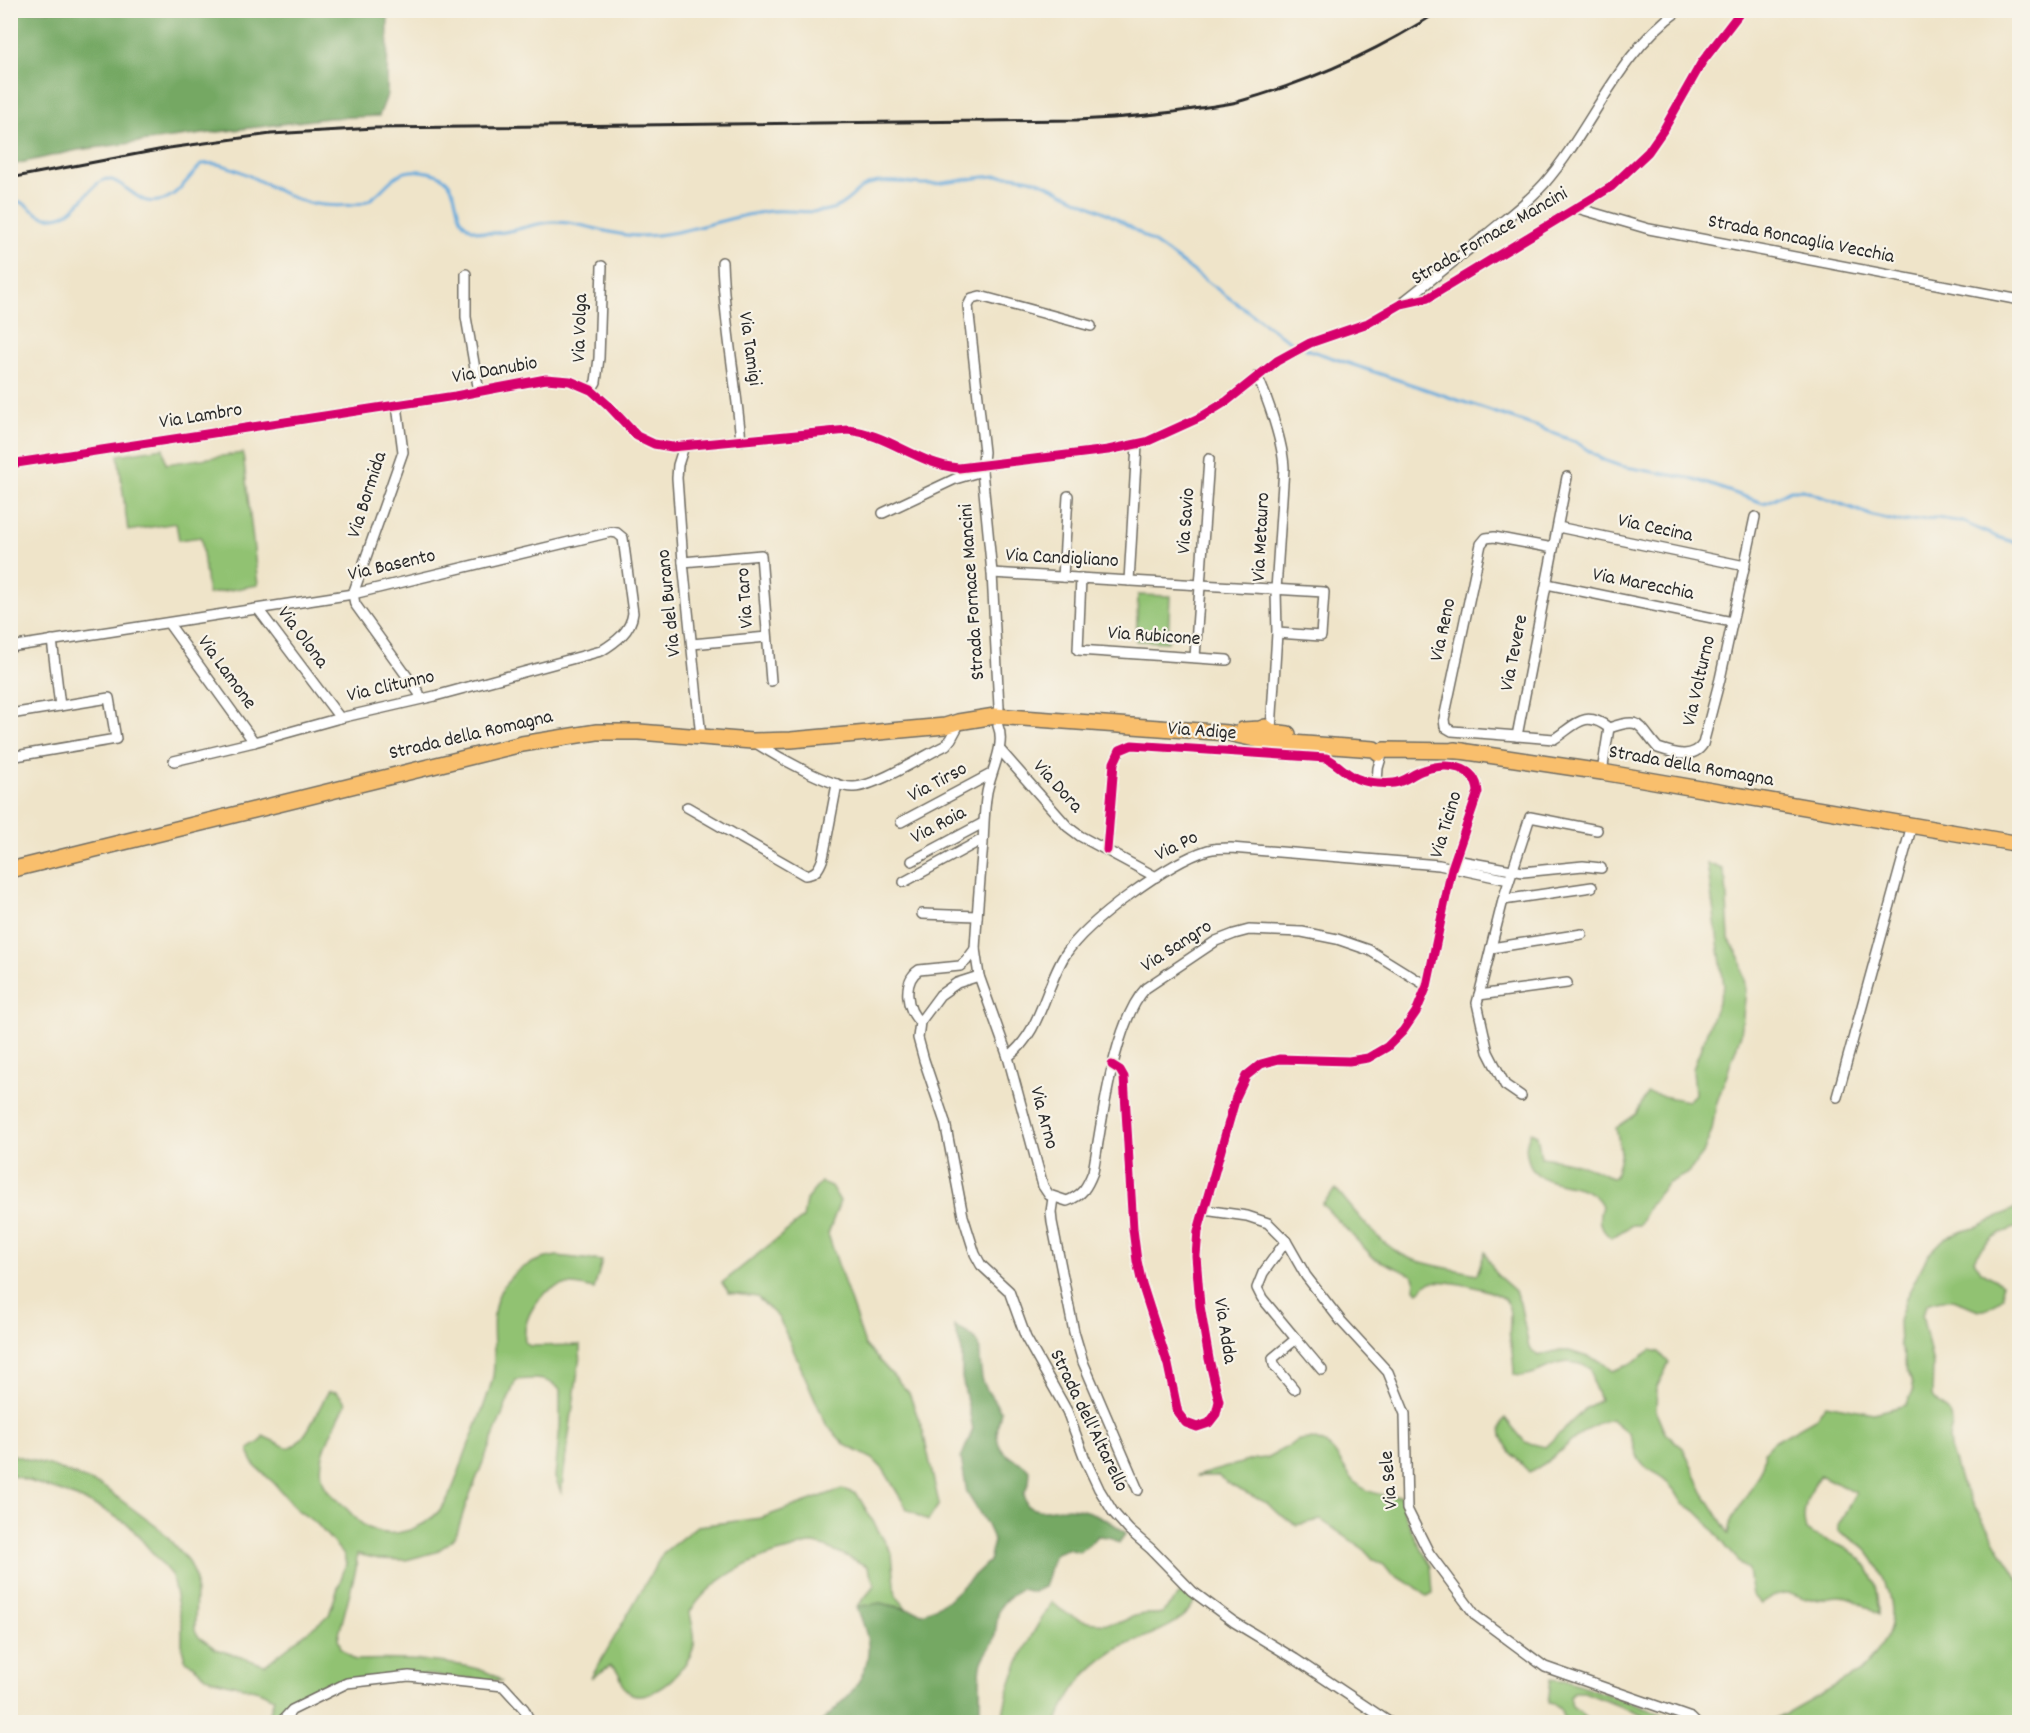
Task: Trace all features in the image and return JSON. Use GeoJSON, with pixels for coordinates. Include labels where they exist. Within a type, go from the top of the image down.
{"type":"FeatureCollection","features":[{"type":"Feature","properties":{"kind":"main road","name":"Strada della Romagna"},"geometry":{"type":"LineString","coordinates":[[13,868],[552,738],[597,732],[618,732],[752,741],[791,740],[951,727],[957,722],[996,722],[1016,717],[1043,721],[1228,733],[1265,733],[1380,747],[1401,742],[1602,772],[2019,844]]}},
{"type":"Feature","properties":{"kind":"street"},"geometry":{"type":"LineString","coordinates":[[1401,304],[1519,208],[1543,184],[1566,157],[1630,57],[1649,36],[1679,10]]}},
{"type":"Feature","properties":{"kind":"street","name":"Strada Fornace Mancini"},"geometry":{"type":"LineString","coordinates":[[982,468],[1137,445],[1201,417],[1227,401],[1276,361],[1310,343],[1368,323],[1401,304],[1428,298],[1611,187],[1648,152],[1664,129],[1702,62],[1742,10]]}},
{"type":"Feature","properties":{"kind":"street","name":"Strada Roncaglia Vecchia"},"geometry":{"type":"LineString","coordinates":[[1577,208],[1648,229],[2019,300]]}},
{"type":"Feature","properties":{"kind":"street","name":"Via Tamigi"},"geometry":{"type":"LineString","coordinates":[[722,262],[723,298],[730,339],[741,441]]}},
{"type":"Feature","properties":{"kind":"street","name":"Via Volga"},"geometry":{"type":"LineString","coordinates":[[591,390],[596,382],[599,358],[602,266]]}},
{"type":"Feature","properties":{"kind":"street"},"geometry":{"type":"LineString","coordinates":[[466,274],[466,317],[480,392]]}},
{"type":"Feature","properties":{"kind":"street","name":"Strada Fornace Mancini"},"geometry":{"type":"LineString","coordinates":[[996,722],[999,707],[992,573],[968,306],[972,298],[980,296],[1091,326]]}},
{"type":"Feature","properties":{"kind":"street","name":"Via Metauro"},"geometry":{"type":"LineString","coordinates":[[1257,376],[1284,458],[1276,590],[1277,633],[1272,705],[1265,733]]}},
{"type":"Feature","properties":{"kind":"street","name":"Via Danubio"},"geometry":{"type":"LineString","coordinates":[[397,405],[546,380],[570,381],[591,390],[637,436],[654,444],[672,447],[848,430],[878,436],[938,465],[982,468]]}},
{"type":"Feature","properties":{"kind":"street","name":"Via Lambro"},"geometry":{"type":"LineString","coordinates":[[10,464],[397,405]]}},
{"type":"Feature","properties":{"kind":"street","name":"Via Bormida"},"geometry":{"type":"LineString","coordinates":[[353,594],[403,452],[397,405]]}},
{"type":"Feature","properties":{"kind":"street"},"geometry":{"type":"LineString","coordinates":[[1129,581],[1137,445]]}},
{"type":"Feature","properties":{"kind":"street"},"geometry":{"type":"LineString","coordinates":[[678,465],[684,446]]}},
{"type":"Feature","properties":{"kind":"street"},"geometry":{"type":"LineString","coordinates":[[672,447],[678,465]]}},
{"type":"Feature","properties":{"kind":"street","name":"Via Savio"},"geometry":{"type":"LineString","coordinates":[[1195,657],[1209,459]]}},
{"type":"Feature","properties":{"kind":"street","name":"Via del Burano"},"geometry":{"type":"LineString","coordinates":[[678,465],[683,561],[701,737]]}},
{"type":"Feature","properties":{"kind":"street"},"geometry":{"type":"LineString","coordinates":[[883,513],[982,468]]}},
{"type":"Feature","properties":{"kind":"street","name":"Via Tevere"},"geometry":{"type":"LineString","coordinates":[[1517,736],[1567,477]]}},
{"type":"Feature","properties":{"kind":"street"},"geometry":{"type":"LineString","coordinates":[[1062,577],[1068,496]]}},
{"type":"Feature","properties":{"kind":"street","name":"Via Volturno"},"geometry":{"type":"LineString","coordinates":[[1609,728],[1623,723],[1635,723],[1645,729],[1658,748],[1692,755],[1699,751],[1703,744],[1720,679],[1755,517]]}},
{"type":"Feature","properties":{"kind":"street","name":"Via Cecina"},"geometry":{"type":"LineString","coordinates":[[1558,526],[1745,566]]}},
{"type":"Feature","properties":{"kind":"street","name":"Via Basento"},"geometry":{"type":"LineString","coordinates":[[10,647],[353,594],[614,532],[624,540],[633,613],[628,629],[613,644]]}},
{"type":"Feature","properties":{"kind":"street","name":"Via Reno"},"geometry":{"type":"LineString","coordinates":[[1517,736],[1452,731],[1445,727],[1444,719],[1481,543],[1486,538],[1494,537],[1553,548]]}},
{"type":"Feature","properties":{"kind":"street","name":"Via Taro"},"geometry":{"type":"LineString","coordinates":[[683,561],[761,555],[771,681]]}},
{"type":"Feature","properties":{"kind":"street","name":"Via Candigliano"},"geometry":{"type":"LineString","coordinates":[[992,573],[1324,592],[1321,636],[1277,633]]}},
{"type":"Feature","properties":{"kind":"street","name":"Via Rubicone"},"geometry":{"type":"LineString","coordinates":[[1081,578],[1078,650],[1227,660]]}},
{"type":"Feature","properties":{"kind":"street","name":"Via Marecchia"},"geometry":{"type":"LineString","coordinates":[[1547,584],[1732,622]]}},
{"type":"Feature","properties":{"kind":"street"},"geometry":{"type":"LineString","coordinates":[[353,594],[355,604],[419,693],[420,699]]}},
{"type":"Feature","properties":{"kind":"street","name":"Via Olona"},"geometry":{"type":"LineString","coordinates":[[258,609],[340,717]]}},
{"type":"Feature","properties":{"kind":"street","name":"Via Lamone"},"geometry":{"type":"LineString","coordinates":[[169,624],[254,742]]}},
{"type":"Feature","properties":{"kind":"street"},"geometry":{"type":"LineString","coordinates":[[692,644],[767,637]]}},
{"type":"Feature","properties":{"kind":"street"},"geometry":{"type":"LineString","coordinates":[[52,640],[60,706]]}},
{"type":"Feature","properties":{"kind":"street","name":"Via Clitunno"},"geometry":{"type":"LineString","coordinates":[[174,761],[601,651],[613,644]]}},
{"type":"Feature","properties":{"kind":"street"},"geometry":{"type":"LineString","coordinates":[[10,714],[109,698],[116,740],[10,757]]}},
{"type":"Feature","properties":{"kind":"street"},"geometry":{"type":"LineString","coordinates":[[1517,736],[1554,739],[1582,719],[1600,720],[1609,728],[1602,772]]}},
{"type":"Feature","properties":{"kind":"street"},"geometry":{"type":"LineString","coordinates":[[996,722],[1000,748]]}},
{"type":"Feature","properties":{"kind":"street"},"geometry":{"type":"LineString","coordinates":[[752,741],[781,759],[837,784],[854,787],[870,784],[946,745],[951,739],[951,727]]}},
{"type":"Feature","properties":{"kind":"street","name":"Via Adige"},"geometry":{"type":"LineString","coordinates":[[1107,850],[1114,763],[1120,750],[1132,745],[1326,758],[1360,780],[1377,782]]}},
{"type":"Feature","properties":{"kind":"street"},"geometry":{"type":"LineString","coordinates":[[1377,782],[1380,747]]}},
{"type":"Feature","properties":{"kind":"street","name":"Via Arno"},"geometry":{"type":"LineString","coordinates":[[1000,748],[991,774],[983,823],[975,950],[979,976],[1008,1057],[1043,1186],[1053,1198],[1052,1222],[1074,1332],[1083,1362],[1138,1490]]}},
{"type":"Feature","properties":{"kind":"street","name":"Via Dora"},"geometry":{"type":"LineString","coordinates":[[1000,748],[1068,827],[1156,877]]}},
{"type":"Feature","properties":{"kind":"street","name":"Via Ticino"},"geometry":{"type":"LineString","coordinates":[[1377,782],[1394,783],[1437,766],[1462,768],[1472,774],[1477,782],[1478,792],[1454,864],[1427,986]]}},
{"type":"Feature","properties":{"kind":"street","name":"Via Tirso"},"geometry":{"type":"LineString","coordinates":[[901,822],[991,774]]}},
{"type":"Feature","properties":{"kind":"street"},"geometry":{"type":"LineString","coordinates":[[687,807],[805,875],[812,874],[819,869],[823,858],[837,784]]}},
{"type":"Feature","properties":{"kind":"street"},"geometry":{"type":"LineString","coordinates":[[1521,1096],[1505,1085],[1488,1052],[1477,1003],[1503,900],[1530,817],[1597,831]]}},
{"type":"Feature","properties":{"kind":"street","name":"Via Roia"},"geometry":{"type":"LineString","coordinates":[[912,861],[983,823]]}},
{"type":"Feature","properties":{"kind":"street"},"geometry":{"type":"LineString","coordinates":[[1837,1097],[1912,825]]}},
{"type":"Feature","properties":{"kind":"street"},"geometry":{"type":"LineString","coordinates":[[904,882],[983,839]]}},
{"type":"Feature","properties":{"kind":"street","name":"Via Po"},"geometry":{"type":"LineString","coordinates":[[1008,1057],[1027,1040],[1066,954],[1095,921],[1156,877],[1209,850],[1231,848],[1439,866],[1454,864],[1510,876],[1583,866],[1601,868]]}},
{"type":"Feature","properties":{"kind":"street"},"geometry":{"type":"LineString","coordinates":[[1503,900],[1592,887]]}},
{"type":"Feature","properties":{"kind":"street"},"geometry":{"type":"LineString","coordinates":[[922,914],[977,916]]}},
{"type":"Feature","properties":{"kind":"street","name":"Via Sangro"},"geometry":{"type":"LineString","coordinates":[[1053,1198],[1067,1201],[1083,1194],[1088,1186],[1093,1172],[1113,1065],[1129,1013],[1137,998],[1146,988],[1208,947],[1234,933],[1249,930],[1302,932],[1337,939],[1368,950],[1427,986]]}},
{"type":"Feature","properties":{"kind":"street"},"geometry":{"type":"LineString","coordinates":[[1491,948],[1582,934]]}},
{"type":"Feature","properties":{"kind":"street","name":"Strada dell'Altarello"},"geometry":{"type":"LineString","coordinates":[[975,950],[960,966],[919,970],[913,973],[908,994],[911,1011],[920,1022],[918,1038],[945,1122],[963,1216],[975,1254],[981,1264],[1009,1291],[1026,1338],[1067,1411],[1085,1460],[1113,1512],[1192,1591],[1215,1609],[1389,1722]]}},
{"type":"Feature","properties":{"kind":"street"},"geometry":{"type":"LineString","coordinates":[[920,1022],[940,994],[957,983],[979,976]]}},
{"type":"Feature","properties":{"kind":"street"},"geometry":{"type":"LineString","coordinates":[[1479,995],[1567,983]]}},
{"type":"Feature","properties":{"kind":"street","name":"Via Adda"},"geometry":{"type":"LineString","coordinates":[[1113,1065],[1124,1077],[1133,1229],[1142,1284],[1168,1365],[1178,1413],[1186,1423],[1197,1427],[1209,1423],[1216,1414],[1219,1401],[1202,1317],[1197,1266],[1198,1231],[1236,1097],[1246,1076],[1261,1064],[1279,1059],[1349,1061],[1368,1058],[1387,1047],[1403,1031],[1416,1012],[1427,986]]}},
{"type":"Feature","properties":{"kind":"street","name":"Via Sele"},"geometry":{"type":"LineString","coordinates":[[1204,1210],[1247,1216],[1268,1223],[1286,1241],[1306,1276],[1341,1321],[1388,1372],[1405,1414],[1407,1509],[1429,1553],[1476,1616],[1545,1668],[1691,1718],[1695,1722]]}},
{"type":"Feature","properties":{"kind":"street"},"geometry":{"type":"LineString","coordinates":[[1286,1241],[1263,1273],[1257,1288],[1262,1298],[1322,1370]]}},
{"type":"Feature","properties":{"kind":"street"},"geometry":{"type":"LineString","coordinates":[[1294,1389],[1274,1365],[1273,1358],[1296,1339]]}},
{"type":"Feature","properties":{"kind":"street"},"geometry":{"type":"LineString","coordinates":[[280,1722],[292,1710],[347,1683],[409,1676],[503,1686],[524,1709],[530,1722]]}},
{"type":"Feature","properties":{"kind":"green space"},"geometry":{"type":"Polygon","coordinates":[[[10,11],[388,11],[387,95],[379,116],[328,118],[78,150],[11,165],[10,11]]]}},
{"type":"Feature","properties":{"kind":"green space"},"geometry":{"type":"Polygon","coordinates":[[[163,448],[166,464],[243,453],[258,585],[208,594],[201,537],[179,540],[176,523],[128,531],[118,455],[163,448]]]}},
{"type":"Feature","properties":{"kind":"green space"},"geometry":{"type":"Polygon","coordinates":[[[1138,595],[1170,596],[1168,642],[1136,641],[1138,595]]]}},
{"type":"Feature","properties":{"kind":"green space"},"geometry":{"type":"Polygon","coordinates":[[[1707,863],[1722,869],[1726,882],[1729,939],[1740,957],[1746,990],[1741,1034],[1716,1105],[1712,1130],[1703,1154],[1688,1173],[1667,1184],[1651,1203],[1639,1225],[1632,1225],[1611,1238],[1600,1224],[1602,1206],[1595,1197],[1575,1187],[1552,1182],[1533,1170],[1528,1159],[1527,1142],[1531,1132],[1537,1135],[1541,1157],[1577,1164],[1604,1173],[1611,1178],[1615,1177],[1621,1152],[1616,1128],[1636,1114],[1647,1093],[1688,1101],[1695,1094],[1693,1069],[1724,986],[1707,863]]]}},
{"type":"Feature","properties":{"kind":"green space"},"geometry":{"type":"Polygon","coordinates":[[[821,1182],[831,1186],[840,1201],[828,1234],[865,1345],[909,1393],[923,1431],[939,1504],[928,1521],[907,1509],[884,1470],[873,1459],[845,1445],[826,1424],[779,1318],[757,1297],[729,1293],[722,1283],[803,1218],[806,1200],[821,1182]]]}},
{"type":"Feature","properties":{"kind":"green space"},"geometry":{"type":"Polygon","coordinates":[[[1336,1189],[1378,1237],[1409,1258],[1477,1274],[1485,1252],[1496,1274],[1515,1291],[1520,1303],[1529,1347],[1538,1356],[1556,1351],[1569,1351],[1600,1361],[1612,1371],[1629,1365],[1651,1350],[1659,1352],[1669,1363],[1657,1387],[1656,1411],[1665,1433],[1683,1448],[1703,1492],[1729,1534],[1732,1520],[1762,1467],[1764,1452],[1772,1443],[1815,1419],[1826,1404],[1874,1413],[1906,1405],[1913,1391],[1900,1346],[1899,1321],[1906,1298],[1928,1255],[1945,1238],[1979,1227],[2019,1206],[2019,1227],[2006,1231],[1993,1239],[1982,1248],[1974,1260],[1981,1271],[2002,1284],[2003,1296],[1989,1309],[1983,1310],[1951,1300],[1936,1301],[1927,1304],[1922,1315],[1933,1365],[1932,1396],[1949,1413],[1952,1425],[1949,1437],[1950,1448],[1961,1483],[2019,1581],[2019,1722],[1771,1722],[1858,1673],[1876,1654],[1888,1631],[1890,1601],[1879,1569],[1865,1549],[1838,1531],[1838,1525],[1856,1493],[1820,1475],[1807,1501],[1804,1523],[1806,1530],[1845,1548],[1861,1560],[1876,1585],[1879,1615],[1854,1599],[1843,1596],[1811,1600],[1786,1593],[1761,1604],[1752,1595],[1748,1571],[1706,1521],[1696,1511],[1683,1504],[1661,1476],[1645,1467],[1639,1460],[1629,1434],[1611,1419],[1588,1429],[1550,1460],[1529,1472],[1504,1440],[1502,1426],[1505,1418],[1525,1442],[1545,1447],[1586,1408],[1600,1400],[1593,1383],[1591,1369],[1568,1362],[1524,1376],[1514,1375],[1510,1311],[1507,1302],[1493,1293],[1456,1283],[1428,1283],[1418,1292],[1414,1289],[1415,1279],[1412,1275],[1374,1258],[1322,1204],[1336,1189]]]}},
{"type":"Feature","properties":{"kind":"green space"},"geometry":{"type":"Polygon","coordinates":[[[557,1256],[602,1261],[594,1289],[572,1285],[556,1287],[540,1298],[526,1324],[525,1342],[530,1346],[580,1345],[561,1492],[555,1477],[560,1425],[560,1390],[545,1380],[516,1380],[465,1507],[457,1533],[450,1542],[436,1552],[406,1560],[379,1559],[357,1554],[356,1569],[338,1638],[341,1648],[355,1660],[409,1660],[453,1664],[490,1673],[501,1681],[426,1675],[350,1679],[320,1686],[290,1707],[275,1722],[260,1722],[270,1712],[274,1698],[259,1691],[210,1679],[185,1659],[182,1648],[182,1626],[172,1576],[129,1525],[101,1508],[11,1475],[10,1454],[52,1466],[102,1486],[161,1530],[188,1561],[196,1580],[195,1630],[199,1637],[216,1649],[265,1665],[329,1615],[346,1564],[344,1555],[317,1524],[296,1509],[274,1483],[255,1466],[249,1449],[261,1441],[263,1436],[288,1448],[295,1445],[306,1432],[329,1391],[337,1392],[346,1403],[323,1456],[322,1478],[326,1488],[359,1521],[375,1531],[398,1533],[420,1526],[438,1512],[449,1497],[485,1403],[493,1376],[494,1318],[501,1290],[513,1275],[529,1264],[557,1256]]]}},
{"type":"Feature","properties":{"kind":"green space"},"geometry":{"type":"Polygon","coordinates":[[[954,1326],[977,1341],[979,1346],[983,1383],[1001,1411],[997,1430],[1000,1448],[1030,1471],[1029,1483],[1024,1494],[1027,1506],[1041,1510],[1073,1508],[1090,1512],[1126,1533],[1119,1543],[1109,1537],[1097,1536],[1079,1552],[1067,1549],[1056,1553],[1044,1587],[1033,1592],[1021,1589],[1002,1604],[998,1613],[994,1640],[981,1666],[978,1722],[821,1722],[847,1698],[861,1678],[865,1667],[868,1644],[857,1607],[880,1603],[923,1613],[947,1601],[989,1561],[994,1541],[986,1523],[967,1493],[961,1458],[973,1429],[962,1378],[962,1351],[954,1326]]]}},
{"type":"Feature","properties":{"kind":"green space"},"geometry":{"type":"Polygon","coordinates":[[[1310,1439],[1327,1445],[1360,1486],[1377,1494],[1401,1496],[1405,1515],[1431,1566],[1433,1593],[1427,1596],[1413,1585],[1391,1574],[1384,1565],[1373,1559],[1365,1550],[1321,1520],[1296,1525],[1267,1503],[1234,1487],[1218,1476],[1196,1476],[1255,1459],[1267,1458],[1299,1440],[1310,1439]]]}},
{"type":"Feature","properties":{"kind":"green space"},"geometry":{"type":"Polygon","coordinates":[[[842,1489],[857,1494],[892,1554],[896,1595],[906,1608],[880,1603],[857,1607],[875,1585],[867,1566],[824,1547],[806,1545],[747,1565],[709,1589],[690,1612],[694,1636],[691,1653],[679,1672],[661,1688],[651,1693],[632,1694],[624,1687],[617,1671],[610,1666],[591,1678],[663,1553],[697,1526],[761,1518],[842,1489]]]}},
{"type":"Feature","properties":{"kind":"green space"},"geometry":{"type":"Polygon","coordinates":[[[1183,1591],[1195,1600],[1189,1610],[1171,1625],[1114,1651],[1095,1666],[1073,1690],[1057,1722],[1002,1722],[1009,1690],[1020,1659],[1052,1602],[1074,1618],[1098,1623],[1117,1623],[1145,1614],[1162,1613],[1183,1591]]]}},
{"type":"Feature","properties":{"kind":"green space"},"geometry":{"type":"Polygon","coordinates":[[[1551,1679],[1569,1681],[1684,1722],[1659,1722],[1584,1692],[1574,1692],[1570,1697],[1572,1707],[1591,1722],[1565,1722],[1558,1707],[1548,1703],[1551,1679]]]}},
{"type":"Feature","properties":{"kind":"waterway"},"geometry":{"type":"LineString","coordinates":[[10,201],[21,202],[42,216],[58,217],[75,208],[94,187],[107,179],[118,182],[142,199],[156,201],[172,195],[202,164],[215,164],[242,172],[282,193],[309,203],[349,205],[369,200],[396,176],[410,171],[420,171],[436,174],[447,181],[452,189],[460,218],[466,225],[477,231],[506,232],[555,222],[639,236],[672,233],[771,211],[825,211],[843,204],[867,185],[879,182],[934,184],[1010,176],[1045,184],[1119,220],[1165,250],[1276,332],[1300,346]]}},
{"type":"Feature","properties":{"kind":"waterway"},"geometry":{"type":"LineString","coordinates":[[1306,349],[1538,427],[1576,442],[1601,459],[1620,466],[1694,479],[1763,503],[1790,490],[1803,490],[1873,516],[1899,522],[1936,518],[1963,522],[2020,544]]}},
{"type":"Feature","properties":{"kind":"railway"},"geometry":{"type":"LineString","coordinates":[[10,178],[169,148],[271,134],[375,128],[1077,120],[1169,113],[1232,103],[1317,75],[1393,39],[1441,10]]}},
{"type":"Feature","properties":{"kind":"cycle path"},"geometry":{"type":"LineString","coordinates":[[10,464],[455,396],[546,379],[570,381],[591,390],[637,436],[654,444],[672,447],[848,430],[877,437],[944,466],[959,468],[1108,450],[1146,442],[1201,417],[1227,401],[1277,361],[1310,343],[1368,323],[1401,304],[1428,298],[1611,187],[1648,152],[1664,129],[1702,62],[1742,10]]}},
{"type":"Feature","properties":{"kind":"cycle path"},"geometry":{"type":"LineString","coordinates":[[1107,850],[1114,763],[1120,750],[1132,745],[1326,758],[1356,778],[1378,783],[1398,782],[1424,770],[1450,766],[1466,771],[1472,776],[1478,792],[1452,868],[1427,986],[1416,1012],[1403,1031],[1387,1047],[1368,1058],[1349,1061],[1279,1059],[1261,1064],[1246,1076],[1236,1097],[1198,1231],[1196,1256],[1200,1306],[1219,1401],[1216,1414],[1209,1423],[1197,1427],[1186,1423],[1178,1413],[1168,1365],[1142,1284],[1133,1229],[1124,1077],[1120,1070],[1112,1065]]}}]}
